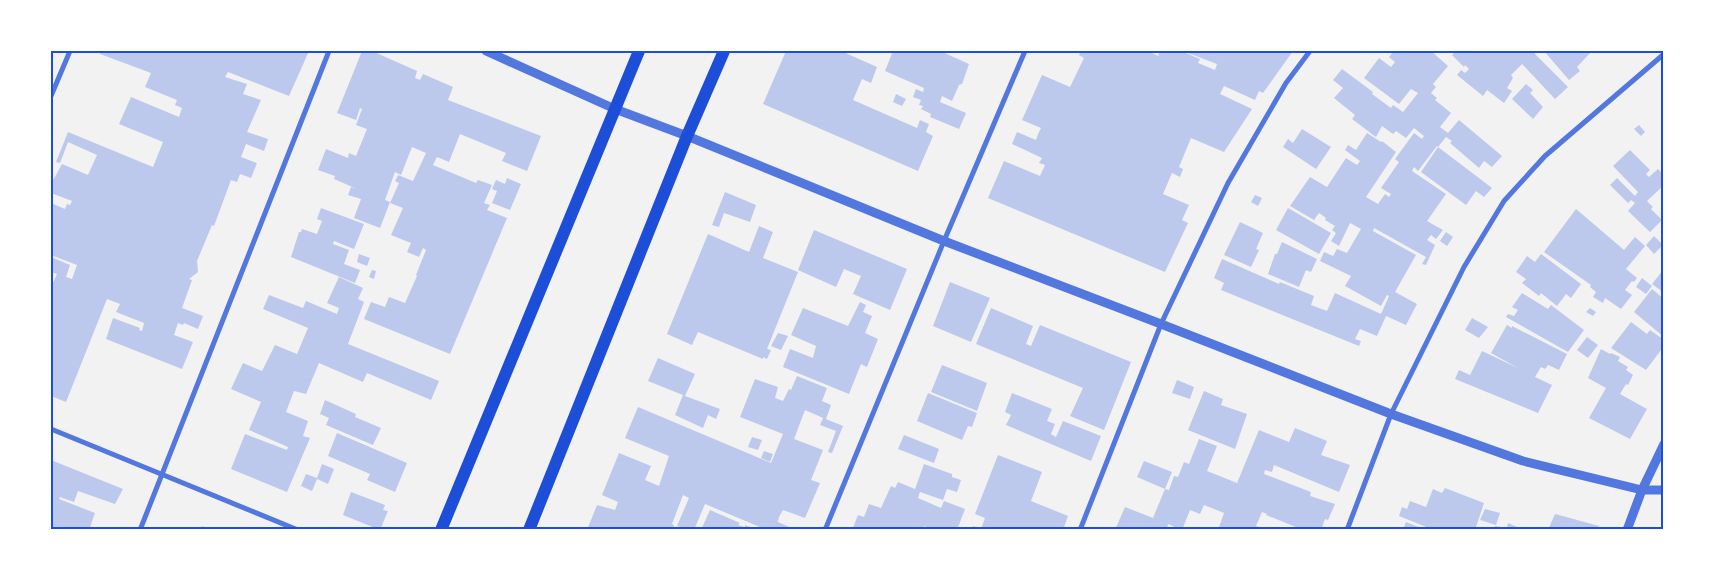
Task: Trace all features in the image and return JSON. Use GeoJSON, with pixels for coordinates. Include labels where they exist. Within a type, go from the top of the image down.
{"type":"FeatureCollection","features":[{"type":"Feature","properties":{"kind":"main road"},"geometry":{"type":"LineString","coordinates":[[441,530],[639,51]]}},
{"type":"Feature","properties":{"kind":"main road"},"geometry":{"type":"LineString","coordinates":[[529,530],[687,136],[724,51]]}},
{"type":"Feature","properties":{"kind":"street"},"geometry":{"type":"LineString","coordinates":[[51,96],[70,51]]}},
{"type":"Feature","properties":{"kind":"street"},"geometry":{"type":"LineString","coordinates":[[140,530],[329,51]]}},
{"type":"Feature","properties":{"kind":"street"},"geometry":{"type":"LineString","coordinates":[[486,51],[615,109],[687,136],[944,241],[1391,414],[1523,461],[1642,490],[1664,490]]}},
{"type":"Feature","properties":{"kind":"street"},"geometry":{"type":"LineString","coordinates":[[825,530],[944,241],[1025,51]]}},
{"type":"Feature","properties":{"kind":"street"},"geometry":{"type":"LineString","coordinates":[[1080,530],[1161,324],[1228,183],[1286,83],[1310,51]]}},
{"type":"Feature","properties":{"kind":"street"},"geometry":{"type":"LineString","coordinates":[[1346,530],[1391,414],[1464,267],[1504,201],[1545,156],[1664,54]]}},
{"type":"Feature","properties":{"kind":"street"},"geometry":{"type":"LineString","coordinates":[[51,429],[298,530]]}},
{"type":"Feature","properties":{"kind":"street"},"geometry":{"type":"LineString","coordinates":[[1627,530],[1642,490],[1664,444]]}},
{"type":"Feature","properties":{"kind":"building"},"geometry":{"type":"Polygon","coordinates":[[[101,51],[309,51],[289,96],[228,72],[225,77],[247,84],[243,94],[261,100],[247,132],[268,139],[264,151],[246,144],[241,157],[257,163],[251,178],[240,174],[237,182],[231,180],[214,226],[212,225],[197,261],[198,272],[189,279],[192,280],[182,308],[203,316],[198,329],[184,323],[183,325],[178,323],[174,335],[193,342],[182,369],[106,339],[113,318],[140,328],[139,330],[142,331],[144,323],[116,312],[120,304],[107,299],[66,402],[51,396],[51,287],[57,274],[51,272],[51,257],[70,265],[66,277],[72,279],[77,265],[51,255],[51,203],[65,209],[67,204],[70,205],[72,201],[51,193],[51,184],[62,164],[88,175],[97,155],[68,142],[60,163],[56,162],[68,132],[153,167],[163,142],[119,124],[131,97],[179,117],[182,108],[175,105],[177,100],[145,87],[151,73],[100,54],[101,51]]]}},
{"type":"Feature","properties":{"kind":"building"},"geometry":{"type":"Polygon","coordinates":[[[362,51],[372,51],[417,71],[415,78],[420,80],[423,74],[453,87],[448,100],[541,136],[527,171],[502,161],[506,153],[460,134],[449,162],[437,157],[433,165],[476,183],[478,180],[492,185],[484,203],[490,205],[487,210],[507,218],[450,354],[364,319],[371,302],[385,307],[389,297],[405,303],[417,276],[426,250],[423,248],[419,257],[407,252],[411,243],[391,235],[403,208],[390,203],[399,183],[395,181],[398,175],[413,181],[426,153],[412,147],[401,175],[395,172],[385,200],[390,202],[380,228],[354,218],[361,199],[348,195],[351,187],[357,189],[334,179],[335,176],[318,170],[326,149],[348,158],[349,153],[356,156],[367,129],[356,125],[362,109],[360,108],[356,120],[337,113],[362,51]]]}},
{"type":"Feature","properties":{"kind":"building"},"geometry":{"type":"Polygon","coordinates":[[[786,51],[841,51],[877,67],[871,83],[862,79],[853,100],[917,128],[920,120],[929,124],[926,132],[933,136],[918,171],[763,104],[786,51]]]}},
{"type":"Feature","properties":{"kind":"building"},"geometry":{"type":"Polygon","coordinates":[[[893,51],[940,51],[969,64],[962,84],[959,85],[952,101],[942,96],[940,102],[966,113],[959,129],[930,117],[931,114],[921,109],[923,106],[919,105],[921,100],[913,97],[916,89],[923,92],[924,88],[885,71],[893,51]]]}},
{"type":"Feature","properties":{"kind":"building"},"geometry":{"type":"Polygon","coordinates":[[[1081,51],[1148,51],[1158,56],[1160,51],[1181,51],[1200,59],[1198,63],[1215,70],[1217,64],[1188,53],[1189,51],[1293,51],[1263,93],[1259,91],[1255,100],[1224,86],[1220,94],[1252,109],[1224,152],[1191,138],[1179,167],[1183,169],[1180,177],[1172,173],[1163,194],[1189,205],[1182,220],[1188,223],[1165,272],[988,198],[1004,161],[1040,176],[1045,165],[1039,163],[1042,158],[1012,144],[1017,132],[1036,140],[1041,128],[1022,120],[1042,75],[1070,87],[1084,58],[1079,55],[1081,51]]]}},
{"type":"Feature","properties":{"kind":"building"},"geometry":{"type":"Polygon","coordinates":[[[1394,51],[1431,51],[1448,66],[1433,84],[1436,87],[1431,93],[1437,98],[1435,100],[1451,113],[1440,127],[1448,133],[1459,120],[1502,156],[1492,167],[1484,161],[1479,168],[1450,143],[1452,141],[1446,137],[1418,171],[1414,167],[1412,171],[1446,194],[1427,221],[1443,230],[1436,239],[1431,235],[1427,240],[1435,245],[1426,265],[1422,264],[1426,257],[1374,228],[1373,231],[1416,255],[1395,292],[1417,304],[1406,325],[1386,316],[1377,336],[1360,329],[1355,339],[1361,341],[1359,346],[1221,290],[1224,283],[1214,278],[1222,259],[1279,284],[1280,282],[1314,296],[1311,305],[1327,311],[1335,293],[1381,314],[1389,296],[1387,295],[1381,306],[1345,286],[1351,276],[1320,261],[1324,252],[1333,256],[1337,249],[1347,253],[1361,229],[1350,223],[1339,246],[1331,241],[1336,233],[1332,230],[1335,226],[1325,220],[1326,218],[1319,213],[1314,220],[1290,206],[1310,177],[1327,187],[1346,158],[1357,165],[1360,161],[1345,150],[1348,145],[1356,150],[1367,133],[1382,141],[1396,152],[1366,197],[1378,204],[1385,194],[1389,197],[1391,194],[1381,188],[1399,162],[1395,159],[1414,133],[1422,139],[1424,136],[1414,128],[1406,138],[1396,131],[1393,134],[1382,126],[1376,137],[1352,119],[1355,115],[1334,98],[1343,88],[1333,80],[1342,69],[1391,108],[1393,105],[1403,112],[1418,93],[1411,89],[1399,104],[1364,78],[1379,58],[1391,67],[1395,62],[1389,57],[1394,51]]]}},
{"type":"Feature","properties":{"kind":"building"},"geometry":{"type":"Polygon","coordinates":[[[1452,51],[1532,51],[1568,87],[1555,99],[1522,64],[1511,75],[1513,78],[1507,88],[1512,91],[1504,103],[1487,90],[1483,96],[1457,75],[1461,70],[1465,73],[1469,69],[1465,65],[1464,67],[1452,55],[1454,53],[1452,51]]]}},
{"type":"Feature","properties":{"kind":"building"},"geometry":{"type":"Polygon","coordinates":[[[1544,51],[1592,51],[1577,67],[1580,71],[1569,80],[1544,51]]]}},
{"type":"Feature","properties":{"kind":"building"},"geometry":{"type":"Polygon","coordinates":[[[1526,84],[1533,90],[1530,93],[1543,107],[1533,119],[1512,99],[1526,84]]]}},
{"type":"Feature","properties":{"kind":"building"},"geometry":{"type":"Polygon","coordinates":[[[896,94],[906,99],[902,106],[893,102],[896,94]]]}},
{"type":"Feature","properties":{"kind":"building"},"geometry":{"type":"Polygon","coordinates":[[[1639,125],[1645,132],[1641,136],[1634,129],[1639,125]]]}},
{"type":"Feature","properties":{"kind":"building"},"geometry":{"type":"Polygon","coordinates":[[[1302,129],[1331,147],[1316,169],[1283,147],[1288,139],[1293,143],[1302,129]]]}},
{"type":"Feature","properties":{"kind":"building"},"geometry":{"type":"Polygon","coordinates":[[[1438,147],[1492,188],[1484,197],[1476,191],[1466,205],[1421,172],[1438,147]]]}},
{"type":"Feature","properties":{"kind":"building"},"geometry":{"type":"Polygon","coordinates":[[[1630,150],[1650,170],[1646,174],[1649,177],[1658,169],[1664,175],[1664,185],[1647,201],[1653,207],[1651,209],[1662,220],[1650,232],[1628,211],[1635,203],[1631,200],[1628,203],[1610,185],[1617,178],[1635,196],[1638,192],[1613,166],[1630,150]]]}},
{"type":"Feature","properties":{"kind":"building"},"geometry":{"type":"Polygon","coordinates":[[[507,178],[521,184],[510,210],[492,203],[497,191],[492,189],[496,180],[505,184],[507,178]]]}},
{"type":"Feature","properties":{"kind":"building"},"geometry":{"type":"Polygon","coordinates":[[[725,192],[756,205],[750,222],[724,213],[719,227],[712,225],[725,192]]]}},
{"type":"Feature","properties":{"kind":"building"},"geometry":{"type":"Polygon","coordinates":[[[1255,195],[1262,198],[1258,206],[1251,202],[1255,195]]]}},
{"type":"Feature","properties":{"kind":"building"},"geometry":{"type":"Polygon","coordinates":[[[321,208],[364,224],[354,249],[334,241],[333,244],[349,250],[344,264],[360,270],[355,283],[291,257],[299,232],[302,229],[317,234],[322,221],[317,219],[321,208]]]}},
{"type":"Feature","properties":{"kind":"building"},"geometry":{"type":"Polygon","coordinates":[[[1288,208],[1331,233],[1319,254],[1276,230],[1288,208]]]}},
{"type":"Feature","properties":{"kind":"building"},"geometry":{"type":"Polygon","coordinates":[[[1576,209],[1624,250],[1635,237],[1645,246],[1626,269],[1637,278],[1625,290],[1632,295],[1621,309],[1605,298],[1603,303],[1593,297],[1596,292],[1590,287],[1591,285],[1544,252],[1576,209]]]}},
{"type":"Feature","properties":{"kind":"building"},"geometry":{"type":"Polygon","coordinates":[[[1240,222],[1263,233],[1256,249],[1259,250],[1251,267],[1224,255],[1240,222]]]}},
{"type":"Feature","properties":{"kind":"building"},"geometry":{"type":"Polygon","coordinates":[[[759,226],[773,232],[763,258],[798,272],[767,349],[771,350],[767,359],[698,332],[692,345],[667,334],[708,234],[749,252],[759,226]]]}},
{"type":"Feature","properties":{"kind":"building"},"geometry":{"type":"Polygon","coordinates":[[[814,230],[907,269],[890,310],[853,294],[861,276],[844,269],[836,287],[798,270],[814,230]]]}},
{"type":"Feature","properties":{"kind":"building"},"geometry":{"type":"Polygon","coordinates":[[[1446,232],[1453,237],[1447,246],[1440,241],[1446,232]]]}},
{"type":"Feature","properties":{"kind":"building"},"geometry":{"type":"Polygon","coordinates":[[[1654,236],[1663,245],[1654,254],[1646,245],[1654,236]]]}},
{"type":"Feature","properties":{"kind":"building"},"geometry":{"type":"Polygon","coordinates":[[[1282,242],[1317,259],[1311,272],[1306,270],[1299,287],[1268,274],[1275,254],[1277,254],[1282,242]]]}},
{"type":"Feature","properties":{"kind":"building"},"geometry":{"type":"Polygon","coordinates":[[[359,254],[370,258],[367,266],[357,262],[359,254]]]}},
{"type":"Feature","properties":{"kind":"building"},"geometry":{"type":"Polygon","coordinates":[[[1541,254],[1581,284],[1571,298],[1566,294],[1557,306],[1541,293],[1539,296],[1522,283],[1526,279],[1516,272],[1527,256],[1535,262],[1541,254]]]}},
{"type":"Feature","properties":{"kind":"building"},"geometry":{"type":"Polygon","coordinates":[[[1664,269],[1664,293],[1652,284],[1664,269]]]}},
{"type":"Feature","properties":{"kind":"building"},"geometry":{"type":"Polygon","coordinates":[[[372,270],[376,271],[374,279],[369,277],[372,270]]]}},
{"type":"Feature","properties":{"kind":"building"},"geometry":{"type":"Polygon","coordinates":[[[339,277],[363,288],[358,299],[364,302],[348,344],[439,381],[431,400],[367,373],[363,382],[319,363],[306,394],[294,391],[286,412],[308,421],[303,436],[310,438],[287,492],[231,469],[245,434],[287,450],[288,447],[249,430],[261,402],[231,389],[243,363],[262,371],[275,345],[297,354],[308,328],[263,309],[269,295],[303,308],[306,301],[337,314],[339,308],[327,303],[339,277]]]}},
{"type":"Feature","properties":{"kind":"building"},"geometry":{"type":"Polygon","coordinates":[[[1642,278],[1652,286],[1646,294],[1636,287],[1642,278]]]}},
{"type":"Feature","properties":{"kind":"building"},"geometry":{"type":"Polygon","coordinates":[[[950,282],[990,298],[971,342],[933,326],[950,282]]]}},
{"type":"Feature","properties":{"kind":"building"},"geometry":{"type":"Polygon","coordinates":[[[1652,289],[1664,299],[1664,337],[1634,312],[1652,289]]]}},
{"type":"Feature","properties":{"kind":"building"},"geometry":{"type":"Polygon","coordinates":[[[1522,293],[1548,309],[1551,305],[1584,330],[1568,352],[1506,317],[1508,314],[1514,316],[1518,310],[1512,307],[1522,293]]]}},
{"type":"Feature","properties":{"kind":"building"},"geometry":{"type":"Polygon","coordinates":[[[860,302],[866,305],[863,312],[872,316],[865,333],[878,339],[867,367],[861,364],[849,394],[783,367],[790,349],[813,358],[816,346],[791,335],[803,308],[848,326],[860,302]]]}},
{"type":"Feature","properties":{"kind":"building"},"geometry":{"type":"Polygon","coordinates":[[[991,308],[1033,326],[1026,344],[1031,346],[1040,325],[1131,362],[1104,430],[1070,416],[1083,388],[976,344],[991,308]]]}},
{"type":"Feature","properties":{"kind":"building"},"geometry":{"type":"Polygon","coordinates":[[[1590,308],[1596,312],[1593,316],[1586,312],[1590,308]]]}},
{"type":"Feature","properties":{"kind":"building"},"geometry":{"type":"Polygon","coordinates":[[[1472,318],[1488,327],[1479,338],[1465,330],[1472,318]]]}},
{"type":"Feature","properties":{"kind":"building"},"geometry":{"type":"Polygon","coordinates":[[[1631,322],[1647,334],[1650,330],[1664,340],[1662,345],[1664,346],[1646,370],[1611,348],[1631,322]]]}},
{"type":"Feature","properties":{"kind":"building"},"geometry":{"type":"Polygon","coordinates":[[[1507,325],[1567,354],[1559,370],[1548,365],[1545,369],[1541,367],[1535,377],[1552,385],[1538,413],[1455,379],[1459,370],[1470,375],[1482,351],[1518,368],[1491,353],[1507,325]]]}},
{"type":"Feature","properties":{"kind":"building"},"geometry":{"type":"Polygon","coordinates":[[[778,333],[788,336],[781,350],[771,346],[778,333]]]}},
{"type":"Feature","properties":{"kind":"building"},"geometry":{"type":"Polygon","coordinates":[[[1587,337],[1598,345],[1588,358],[1577,350],[1587,337]]]}},
{"type":"Feature","properties":{"kind":"building"},"geometry":{"type":"Polygon","coordinates":[[[1601,349],[1620,357],[1618,361],[1628,367],[1626,370],[1633,375],[1628,385],[1626,384],[1620,394],[1647,409],[1630,439],[1589,418],[1606,388],[1588,378],[1601,349]]]}},
{"type":"Feature","properties":{"kind":"building"},"geometry":{"type":"Polygon","coordinates":[[[658,358],[695,374],[685,396],[720,409],[716,419],[708,415],[703,428],[675,415],[683,395],[648,381],[658,358]]]}},
{"type":"Feature","properties":{"kind":"building"},"geometry":{"type":"Polygon","coordinates":[[[942,365],[987,383],[977,411],[931,392],[942,365]]]}},
{"type":"Feature","properties":{"kind":"building"},"geometry":{"type":"Polygon","coordinates":[[[797,376],[827,388],[822,401],[831,405],[826,419],[843,426],[832,453],[828,452],[836,431],[820,425],[823,418],[805,410],[794,439],[823,450],[811,480],[820,483],[805,518],[783,510],[779,517],[778,522],[796,530],[767,530],[705,504],[694,530],[679,530],[680,527],[677,526],[689,498],[683,495],[672,524],[674,525],[673,530],[587,530],[597,505],[615,510],[618,502],[602,495],[619,453],[651,466],[645,480],[659,486],[669,456],[625,438],[638,407],[771,463],[783,434],[740,417],[755,379],[778,387],[775,398],[783,401],[789,389],[791,390],[797,376]]]}},
{"type":"Feature","properties":{"kind":"building"},"geometry":{"type":"Polygon","coordinates":[[[1177,380],[1194,387],[1190,399],[1172,393],[1177,380]]]}},
{"type":"Feature","properties":{"kind":"building"},"geometry":{"type":"Polygon","coordinates":[[[1204,391],[1223,399],[1221,405],[1247,414],[1235,449],[1188,430],[1204,391]]]}},
{"type":"Feature","properties":{"kind":"building"},"geometry":{"type":"Polygon","coordinates":[[[928,393],[977,413],[972,427],[968,426],[962,440],[917,421],[928,393]]]}},
{"type":"Feature","properties":{"kind":"building"},"geometry":{"type":"Polygon","coordinates":[[[1012,393],[1052,409],[1047,421],[1055,424],[1051,434],[1056,437],[1063,421],[1101,436],[1091,461],[1006,425],[1011,415],[1005,412],[1012,393]]]}},
{"type":"Feature","properties":{"kind":"building"},"geometry":{"type":"Polygon","coordinates":[[[325,400],[356,414],[355,417],[381,428],[373,445],[326,425],[329,418],[320,414],[325,400]]]}},
{"type":"Feature","properties":{"kind":"building"},"geometry":{"type":"Polygon","coordinates":[[[1295,428],[1327,441],[1321,455],[1350,465],[1339,492],[1274,465],[1272,472],[1265,470],[1264,474],[1311,492],[1310,496],[1335,504],[1328,520],[1325,519],[1321,530],[1303,530],[1262,512],[1256,526],[1266,530],[1218,530],[1224,513],[1204,505],[1200,514],[1190,510],[1182,530],[1168,524],[1167,530],[1115,530],[1125,507],[1153,518],[1165,489],[1169,490],[1174,476],[1178,477],[1184,462],[1189,464],[1199,439],[1217,446],[1207,471],[1237,483],[1259,430],[1289,442],[1295,428]]]}},
{"type":"Feature","properties":{"kind":"building"},"geometry":{"type":"Polygon","coordinates":[[[337,433],[407,463],[395,492],[367,480],[370,474],[328,456],[337,433]]]}},
{"type":"Feature","properties":{"kind":"building"},"geometry":{"type":"Polygon","coordinates":[[[904,435],[939,449],[934,463],[898,449],[904,435]]]}},
{"type":"Feature","properties":{"kind":"building"},"geometry":{"type":"Polygon","coordinates":[[[752,437],[762,440],[758,450],[748,447],[752,437]]]}},
{"type":"Feature","properties":{"kind":"building"},"geometry":{"type":"Polygon","coordinates":[[[764,451],[773,454],[770,462],[761,458],[764,451]]]}},
{"type":"Feature","properties":{"kind":"building"},"geometry":{"type":"Polygon","coordinates":[[[998,455],[1042,472],[1031,501],[1068,516],[1063,530],[971,530],[973,526],[981,529],[985,518],[975,514],[998,455]]]}},
{"type":"Feature","properties":{"kind":"building"},"geometry":{"type":"Polygon","coordinates":[[[51,460],[123,489],[115,504],[78,491],[74,502],[60,497],[59,499],[95,513],[89,530],[59,530],[51,527],[51,460]]]}},
{"type":"Feature","properties":{"kind":"building"},"geometry":{"type":"Polygon","coordinates":[[[1144,461],[1172,472],[1165,489],[1137,477],[1144,461]]]}},
{"type":"Feature","properties":{"kind":"building"},"geometry":{"type":"Polygon","coordinates":[[[322,464],[334,469],[328,484],[317,479],[312,491],[301,486],[306,474],[317,478],[322,464]]]}},
{"type":"Feature","properties":{"kind":"building"},"geometry":{"type":"Polygon","coordinates":[[[924,464],[952,474],[952,477],[961,480],[957,492],[947,489],[943,500],[920,492],[918,498],[941,508],[944,501],[965,509],[957,530],[933,530],[924,526],[922,530],[852,530],[858,515],[864,517],[869,504],[881,508],[891,486],[895,488],[898,482],[915,489],[924,464]]]}},
{"type":"Feature","properties":{"kind":"building"},"geometry":{"type":"Polygon","coordinates":[[[1445,488],[1484,503],[1475,530],[1434,530],[1399,516],[1402,507],[1407,509],[1410,501],[1426,507],[1433,489],[1442,493],[1445,488]]]}},
{"type":"Feature","properties":{"kind":"building"},"geometry":{"type":"Polygon","coordinates":[[[351,492],[385,505],[383,510],[388,511],[380,530],[343,515],[351,492]]]}},
{"type":"Feature","properties":{"kind":"building"},"geometry":{"type":"Polygon","coordinates":[[[1485,509],[1500,513],[1496,525],[1480,520],[1485,509]]]}},
{"type":"Feature","properties":{"kind":"building"},"geometry":{"type":"Polygon","coordinates":[[[710,510],[740,523],[738,525],[745,527],[745,525],[758,530],[701,530],[710,510]]]}},
{"type":"Feature","properties":{"kind":"building"},"geometry":{"type":"Polygon","coordinates":[[[1555,514],[1599,526],[1598,530],[1548,530],[1555,514]]]}},
{"type":"Feature","properties":{"kind":"building"},"geometry":{"type":"Polygon","coordinates":[[[1406,522],[1426,530],[1403,530],[1406,522]]]}},
{"type":"Feature","properties":{"kind":"building"},"geometry":{"type":"Polygon","coordinates":[[[1508,523],[1524,530],[1494,530],[1495,526],[1507,528],[1508,523]]]}},
{"type":"Feature","properties":{"kind":"building"},"geometry":{"type":"Polygon","coordinates":[[[202,526],[213,530],[201,530],[202,526]]]}}]}
